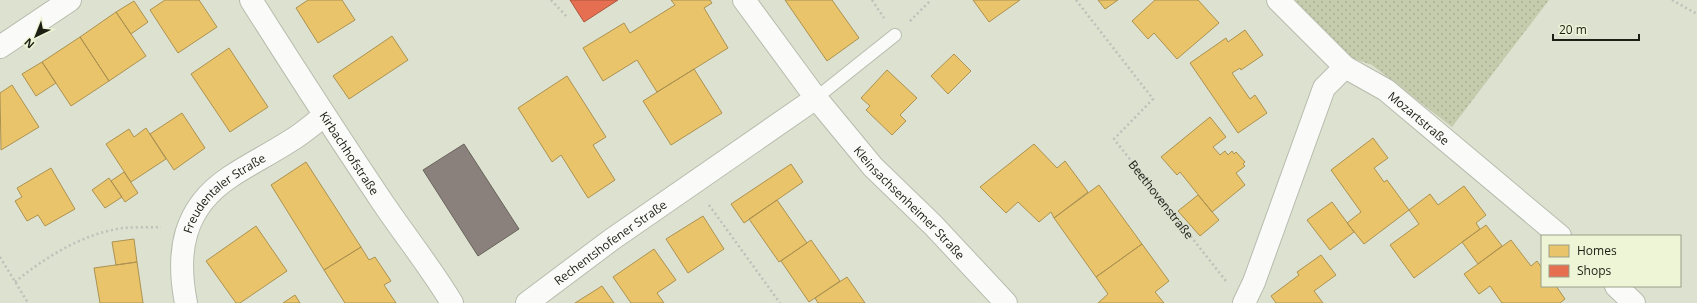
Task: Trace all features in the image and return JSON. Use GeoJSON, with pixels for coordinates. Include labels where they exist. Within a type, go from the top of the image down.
{"type":"FeatureCollection","features":[{"type":"Feature","properties":{"kind":"street"},"geometry":{"type":"LineString","coordinates":[[0,47],[70,0]]}},
{"type":"Feature","properties":{"kind":"street","name":"Kirbachhofstraße"},"geometry":{"type":"LineString","coordinates":[[251,0],[324,116],[390,213],[436,276],[452,303]]}},
{"type":"Feature","properties":{"kind":"street","name":"Kleinsachsenheimer Straße"},"geometry":{"type":"LineString","coordinates":[[744,0],[816,98],[873,166],[933,225],[1006,303]]}},
{"type":"Feature","properties":{"kind":"street","name":"Mozartstraße"},"geometry":{"type":"LineString","coordinates":[[1278,0],[1345,67],[1386,90],[1559,235]]}},
{"type":"Feature","properties":{"kind":"street"},"geometry":{"type":"LineString","coordinates":[[1244,303],[1254,282],[1324,88],[1345,67]]}},
{"type":"Feature","properties":{"kind":"street","name":"Rechentshofener Straße"},"geometry":{"type":"LineString","coordinates":[[527,303],[610,240],[816,98]]}},
{"type":"Feature","properties":{"kind":"street","name":"Freudentaler Straße"},"geometry":{"type":"LineString","coordinates":[[186,303],[182,282],[181,256],[187,226],[204,200],[228,178],[291,141],[324,116]]}},
{"type":"Feature","properties":{"kind":"street"},"geometry":{"type":"LineString","coordinates":[[1617,287],[1634,303]]}},
{"type":"Feature","properties":{"kind":"lane"},"geometry":{"type":"LineString","coordinates":[[816,98],[895,35]]}},
{"type":"Feature","properties":{"kind":"path"},"geometry":{"type":"LineString","coordinates":[[551,0],[568,18]]}},
{"type":"Feature","properties":{"kind":"path"},"geometry":{"type":"LineString","coordinates":[[895,35],[931,0]]}},
{"type":"Feature","properties":{"kind":"path","name":"Beethovenstraße"},"geometry":{"type":"LineString","coordinates":[[1076,0],[1154,99],[1114,139],[1229,285]]}},
{"type":"Feature","properties":{"kind":"path"},"geometry":{"type":"LineString","coordinates":[[1672,0],[1697,14]]}},
{"type":"Feature","properties":{"kind":"path"},"geometry":{"type":"LineString","coordinates":[[693,183],[780,303]]}},
{"type":"Feature","properties":{"kind":"path"},"geometry":{"type":"LineString","coordinates":[[15,282],[35,266],[63,249],[112,230],[187,226]]}},
{"type":"Feature","properties":{"kind":"path"},"geometry":{"type":"LineString","coordinates":[[0,257],[28,303]]}},
{"type":"Feature","properties":{"kind":"green space"},"geometry":{"type":"Polygon","coordinates":[[[1295,0],[1549,0],[1452,127],[1372,65],[1346,56],[1295,0]]]}},
{"type":"Feature","properties":{"kind":"building: Homes"},"geometry":{"type":"Polygon","coordinates":[[[165,0],[199,0],[217,27],[178,53],[150,10],[165,0]]]}},
{"type":"Feature","properties":{"kind":"building: Homes"},"geometry":{"type":"Polygon","coordinates":[[[308,0],[342,0],[355,20],[318,43],[296,8],[308,0]]]}},
{"type":"Feature","properties":{"kind":"building: Homes"},"geometry":{"type":"Polygon","coordinates":[[[671,0],[710,0],[712,3],[704,8],[728,48],[657,92],[637,60],[603,81],[583,48],[624,23],[630,33],[675,5],[671,0]]]}},
{"type":"Feature","properties":{"kind":"building: Homes"},"geometry":{"type":"Polygon","coordinates":[[[785,0],[832,0],[859,38],[827,61],[785,0]]]}},
{"type":"Feature","properties":{"kind":"building: Homes"},"geometry":{"type":"Polygon","coordinates":[[[973,0],[1020,0],[989,22],[973,0]]]}},
{"type":"Feature","properties":{"kind":"building: Homes"},"geometry":{"type":"Polygon","coordinates":[[[1098,0],[1118,0],[1105,9],[1098,0]]]}},
{"type":"Feature","properties":{"kind":"building: Homes"},"geometry":{"type":"Polygon","coordinates":[[[1155,0],[1198,0],[1219,23],[1177,59],[1154,33],[1148,39],[1132,21],[1155,0]]]}},
{"type":"Feature","properties":{"kind":"building: Homes"},"geometry":{"type":"Polygon","coordinates":[[[134,1],[148,22],[131,34],[116,12],[134,1]]]}},
{"type":"Feature","properties":{"kind":"building: Homes"},"geometry":{"type":"Polygon","coordinates":[[[116,12],[146,56],[109,81],[80,37],[116,12]]]}},
{"type":"Feature","properties":{"kind":"building: Homes"},"geometry":{"type":"Polygon","coordinates":[[[1245,30],[1263,55],[1241,70],[1240,68],[1232,73],[1250,99],[1255,95],[1267,113],[1238,133],[1190,63],[1226,38],[1228,42],[1245,30]]]}},
{"type":"Feature","properties":{"kind":"building: Homes"},"geometry":{"type":"Polygon","coordinates":[[[392,36],[408,60],[349,99],[333,76],[392,36]]]}},
{"type":"Feature","properties":{"kind":"building: Homes"},"geometry":{"type":"Polygon","coordinates":[[[80,37],[109,81],[71,106],[42,62],[80,37]]]}},
{"type":"Feature","properties":{"kind":"building: Homes"},"geometry":{"type":"Polygon","coordinates":[[[229,48],[268,107],[230,132],[191,74],[229,48]]]}},
{"type":"Feature","properties":{"kind":"building: Homes"},"geometry":{"type":"Polygon","coordinates":[[[954,54],[971,71],[948,94],[931,76],[954,54]]]}},
{"type":"Feature","properties":{"kind":"building: Homes"},"geometry":{"type":"Polygon","coordinates":[[[42,62],[56,83],[36,96],[22,74],[42,62]]]}},
{"type":"Feature","properties":{"kind":"building: Homes"},"geometry":{"type":"Polygon","coordinates":[[[694,69],[722,113],[671,145],[643,101],[694,69]]]}},
{"type":"Feature","properties":{"kind":"building: Homes"},"geometry":{"type":"Polygon","coordinates":[[[887,70],[917,98],[900,115],[906,121],[892,135],[866,110],[870,106],[861,98],[887,70]]]}},
{"type":"Feature","properties":{"kind":"building: Homes"},"geometry":{"type":"Polygon","coordinates":[[[567,76],[606,137],[593,145],[615,180],[588,198],[561,155],[552,162],[518,108],[567,76]]]}},
{"type":"Feature","properties":{"kind":"building: Homes"},"geometry":{"type":"Polygon","coordinates":[[[12,85],[39,127],[1,150],[0,93],[12,85]]]}},
{"type":"Feature","properties":{"kind":"building: Homes"},"geometry":{"type":"Polygon","coordinates":[[[182,113],[205,148],[174,170],[150,134],[182,113]]]}},
{"type":"Feature","properties":{"kind":"building: Homes"},"geometry":{"type":"Polygon","coordinates":[[[1210,117],[1226,137],[1213,147],[1220,155],[1225,151],[1228,155],[1232,151],[1234,154],[1236,152],[1245,162],[1243,164],[1245,166],[1236,173],[1245,185],[1212,212],[1180,172],[1177,175],[1161,157],[1210,117]]]}},
{"type":"Feature","properties":{"kind":"building: Homes"},"geometry":{"type":"Polygon","coordinates":[[[146,128],[166,159],[131,182],[106,144],[129,129],[134,137],[146,128]]]}},
{"type":"Feature","properties":{"kind":"building: Homes"},"geometry":{"type":"Polygon","coordinates":[[[1373,138],[1388,158],[1374,168],[1384,182],[1387,180],[1409,210],[1364,244],[1347,223],[1361,212],[1331,170],[1373,138]]]}},
{"type":"Feature","properties":{"kind":"building: Homes"},"geometry":{"type":"Polygon","coordinates":[[[1034,144],[1057,168],[1065,161],[1088,192],[1054,218],[1051,212],[1039,222],[1018,202],[1006,213],[980,187],[1034,144]]]}},
{"type":"Feature","properties":{"kind":"building: Homes"},"geometry":{"type":"Polygon","coordinates":[[[306,162],[361,247],[324,270],[271,185],[306,162]]]}},
{"type":"Feature","properties":{"kind":"building: Homes"},"geometry":{"type":"Polygon","coordinates":[[[791,164],[803,182],[744,223],[731,204],[791,164]]]}},
{"type":"Feature","properties":{"kind":"building: Homes"},"geometry":{"type":"Polygon","coordinates":[[[51,168],[75,209],[45,226],[38,215],[27,221],[15,201],[22,197],[17,188],[51,168]]]}},
{"type":"Feature","properties":{"kind":"building: Homes"},"geometry":{"type":"Polygon","coordinates":[[[124,172],[138,193],[125,202],[111,181],[124,172]]]}},
{"type":"Feature","properties":{"kind":"building: Homes"},"geometry":{"type":"Polygon","coordinates":[[[109,178],[122,197],[105,208],[92,190],[109,178]]]}},
{"type":"Feature","properties":{"kind":"building: Homes"},"geometry":{"type":"Polygon","coordinates":[[[1099,185],[1142,244],[1096,277],[1054,218],[1099,185]]]}},
{"type":"Feature","properties":{"kind":"building: Homes"},"geometry":{"type":"Polygon","coordinates":[[[1464,186],[1486,215],[1476,223],[1480,229],[1414,278],[1390,245],[1419,224],[1409,210],[1430,194],[1438,205],[1464,186]]]}},
{"type":"Feature","properties":{"kind":"building: Homes"},"geometry":{"type":"Polygon","coordinates":[[[1198,195],[1219,220],[1200,236],[1178,211],[1198,195]]]}},
{"type":"Feature","properties":{"kind":"building: Homes"},"geometry":{"type":"Polygon","coordinates":[[[777,200],[807,243],[779,262],[749,219],[777,200]]]}},
{"type":"Feature","properties":{"kind":"building: Homes"},"geometry":{"type":"Polygon","coordinates":[[[1332,202],[1354,232],[1330,250],[1307,220],[1332,202]]]}},
{"type":"Feature","properties":{"kind":"building: Homes"},"geometry":{"type":"Polygon","coordinates":[[[703,216],[724,249],[688,273],[666,239],[703,216]]]}},
{"type":"Feature","properties":{"kind":"building: Homes"},"geometry":{"type":"Polygon","coordinates":[[[1486,225],[1502,246],[1478,264],[1462,242],[1486,225]]]}},
{"type":"Feature","properties":{"kind":"building: Homes"},"geometry":{"type":"Polygon","coordinates":[[[256,226],[287,271],[240,303],[236,303],[206,261],[256,226]]]}},
{"type":"Feature","properties":{"kind":"building: Homes"},"geometry":{"type":"Polygon","coordinates":[[[134,239],[137,262],[116,265],[112,242],[134,239]]]}},
{"type":"Feature","properties":{"kind":"building: Homes"},"geometry":{"type":"Polygon","coordinates":[[[811,240],[840,281],[809,302],[781,261],[811,240]]]}},
{"type":"Feature","properties":{"kind":"building: Homes"},"geometry":{"type":"Polygon","coordinates":[[[1511,240],[1531,266],[1537,261],[1541,267],[1541,287],[1557,287],[1565,299],[1560,303],[1502,303],[1490,286],[1479,294],[1464,274],[1511,240]]]}},
{"type":"Feature","properties":{"kind":"building: Homes"},"geometry":{"type":"Polygon","coordinates":[[[1142,244],[1169,281],[1155,292],[1164,303],[1098,303],[1108,294],[1096,277],[1142,244]]]}},
{"type":"Feature","properties":{"kind":"building: Homes"},"geometry":{"type":"Polygon","coordinates":[[[361,247],[369,260],[375,257],[391,281],[384,285],[396,303],[345,303],[324,270],[361,247]]]}},
{"type":"Feature","properties":{"kind":"building: Homes"},"geometry":{"type":"Polygon","coordinates":[[[654,249],[676,280],[657,293],[664,303],[631,303],[613,277],[654,249]]]}},
{"type":"Feature","properties":{"kind":"building: Homes"},"geometry":{"type":"Polygon","coordinates":[[[1321,255],[1336,275],[1314,291],[1323,303],[1276,303],[1271,296],[1299,275],[1297,272],[1321,255]]]}},
{"type":"Feature","properties":{"kind":"building: Homes"},"geometry":{"type":"Polygon","coordinates":[[[137,262],[143,303],[100,303],[94,268],[137,262]]]}},
{"type":"Feature","properties":{"kind":"building: Homes"},"geometry":{"type":"Polygon","coordinates":[[[847,277],[865,303],[818,303],[815,298],[847,277]]]}},
{"type":"Feature","properties":{"kind":"building: Homes"},"geometry":{"type":"Polygon","coordinates":[[[602,286],[614,303],[575,303],[602,286]]]}},
{"type":"Feature","properties":{"kind":"building: Homes"},"geometry":{"type":"Polygon","coordinates":[[[295,295],[300,303],[283,303],[295,295]]]}},
{"type":"Feature","properties":{"kind":"building: Shops"},"geometry":{"type":"Polygon","coordinates":[[[570,0],[618,0],[584,22],[570,0]]]}},
{"type":"Feature","properties":{"kind":"building: Industry"},"geometry":{"type":"Polygon","coordinates":[[[464,144],[519,229],[478,256],[423,170],[464,144]]]}}]}
